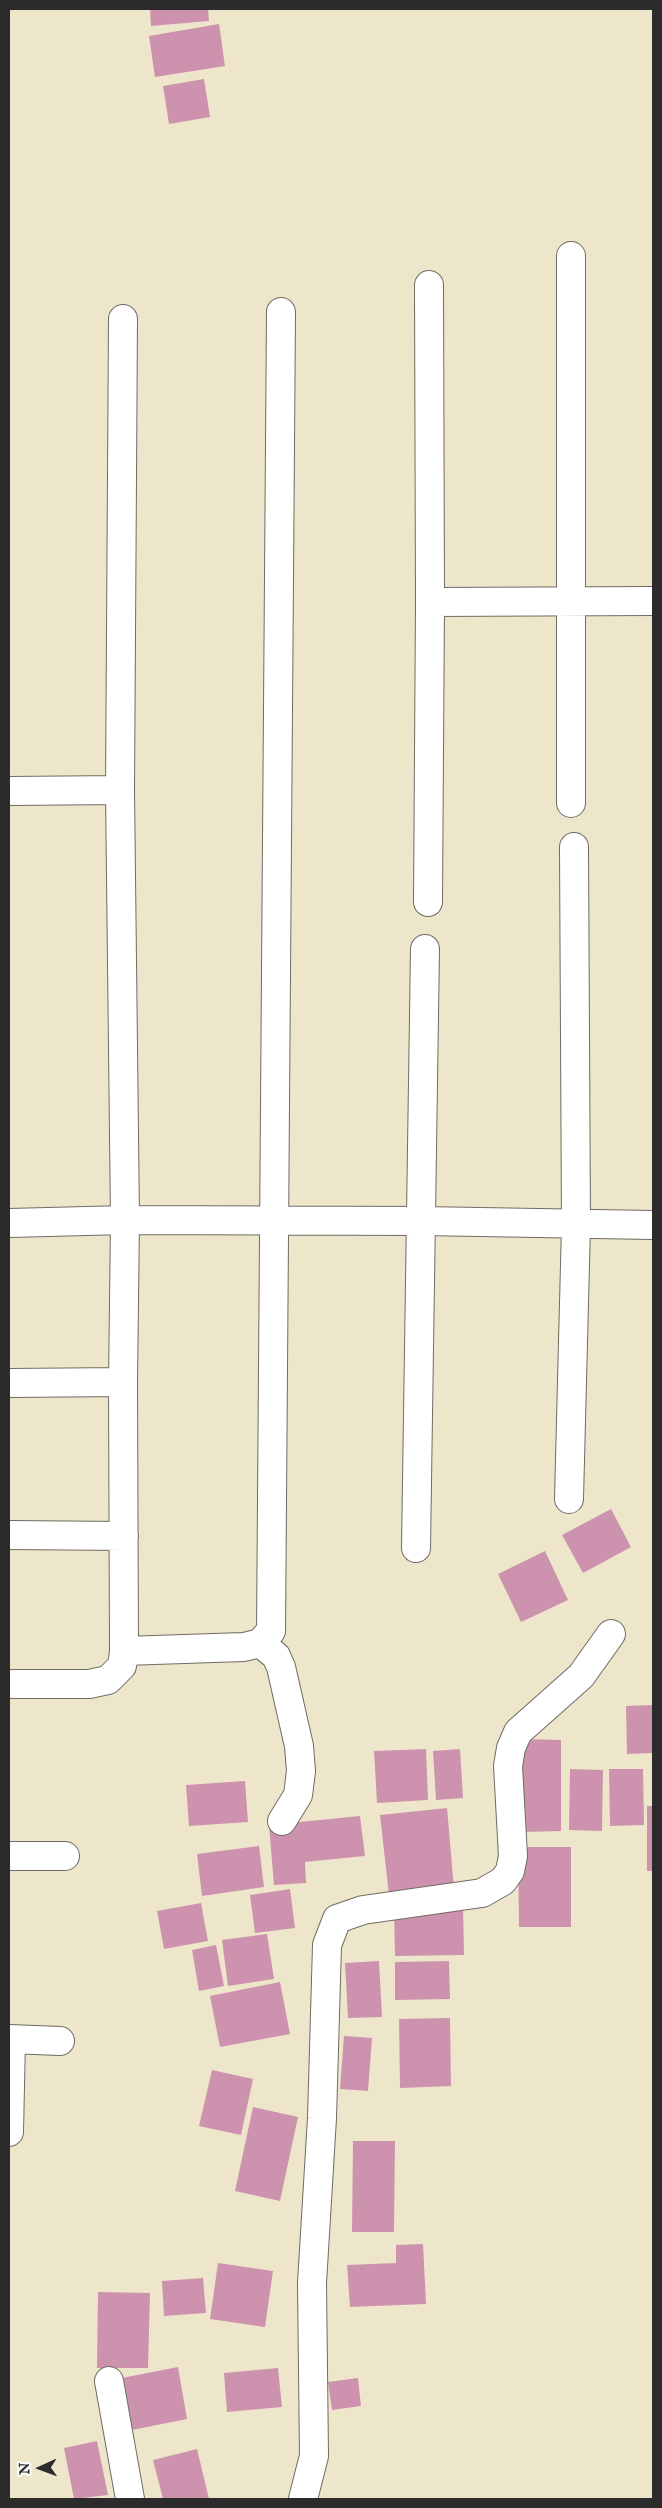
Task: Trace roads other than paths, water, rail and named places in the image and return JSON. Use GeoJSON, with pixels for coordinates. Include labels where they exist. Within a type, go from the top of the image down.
{"type":"FeatureCollection","features":[{"type":"Feature","properties":{"kind":"street"},"geometry":{"type":"LineString","coordinates":[[571,256],[571,803]]}},
{"type":"Feature","properties":{"kind":"street"},"geometry":{"type":"LineString","coordinates":[[428,902],[430,602],[429,285]]}},
{"type":"Feature","properties":{"kind":"street"},"geometry":{"type":"LineString","coordinates":[[124,1651],[244,1647],[260,1643],[270,1631],[280,312]]}},
{"type":"Feature","properties":{"kind":"street"},"geometry":{"type":"LineString","coordinates":[[9,1684],[89,1684],[108,1680],[122,1666],[124,1651],[123,1382],[125,1220],[120,790],[124,319]]}},
{"type":"Feature","properties":{"kind":"street"},"geometry":{"type":"LineString","coordinates":[[430,602],[653,601]]}},
{"type":"Feature","properties":{"kind":"street"},"geometry":{"type":"LineString","coordinates":[[9,791],[120,790]]}},
{"type":"Feature","properties":{"kind":"street"},"geometry":{"type":"LineString","coordinates":[[569,1499],[576,1225],[574,847]]}},
{"type":"Feature","properties":{"kind":"street"},"geometry":{"type":"LineString","coordinates":[[416,1548],[426,949]]}},
{"type":"Feature","properties":{"kind":"street"},"geometry":{"type":"LineString","coordinates":[[9,1223],[125,1220],[273,1222],[422,1221],[653,1226]]}},
{"type":"Feature","properties":{"kind":"street"},"geometry":{"type":"LineString","coordinates":[[9,1383],[123,1382]]}},
{"type":"Feature","properties":{"kind":"street"},"geometry":{"type":"LineString","coordinates":[[9,1535],[124,1536]]}},
{"type":"Feature","properties":{"kind":"street"},"geometry":{"type":"LineString","coordinates":[[303,2499],[314,2456],[312,2283],[322,2118],[328,1945],[337,1919],[363,1910],[482,1893],[503,1881],[510,1871],[513,1856],[508,1766],[511,1748],[518,1732],[581,1676],[611,1634]]}},
{"type":"Feature","properties":{"kind":"street"},"geometry":{"type":"LineString","coordinates":[[260,1643],[276,1656],[281,1667],[299,1746],[301,1771],[298,1795],[282,1821]]}},
{"type":"Feature","properties":{"kind":"street"},"geometry":{"type":"LineString","coordinates":[[9,1856],[65,1856]]}},
{"type":"Feature","properties":{"kind":"street"},"geometry":{"type":"LineString","coordinates":[[9,2132],[10,2040],[60,2041]]}},
{"type":"Feature","properties":{"kind":"street"},"geometry":{"type":"LineString","coordinates":[[109,2381],[130,2499]]}}]}
